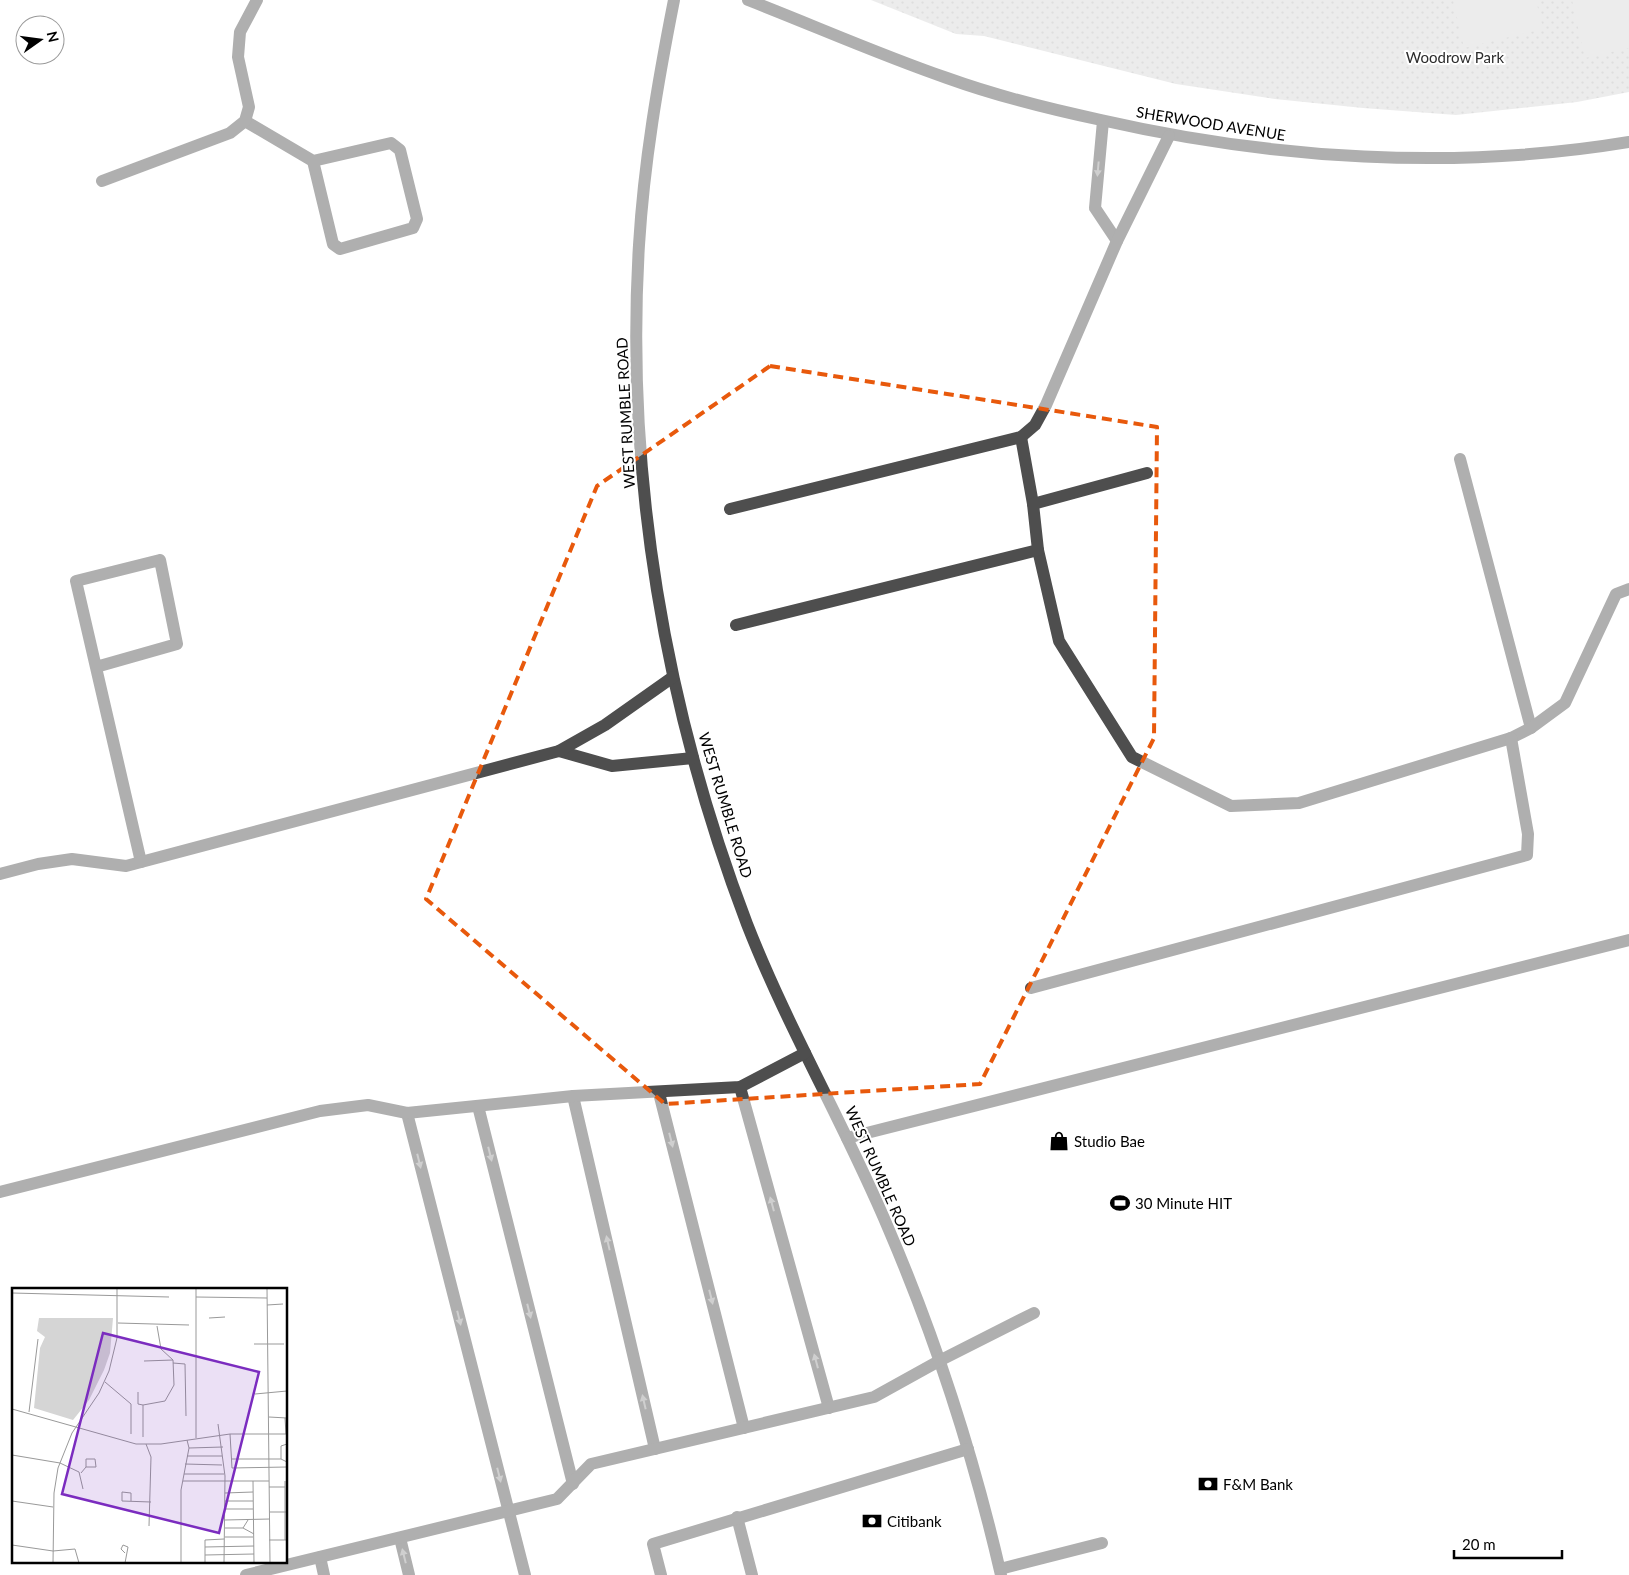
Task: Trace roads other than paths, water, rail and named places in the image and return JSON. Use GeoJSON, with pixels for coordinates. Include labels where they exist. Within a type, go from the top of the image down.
{"type":"FeatureCollection","features":[{"type":"Feature","properties":{"kind":"street"},"geometry":{"type":"LineString","coordinates":[[102,181],[230,133],[245,121],[249,107],[238,57],[240,32],[256,0]]}},
{"type":"Feature","properties":{"kind":"street","name":"WEST RUMBLE ROAD"},"geometry":{"type":"LineString","coordinates":[[674,0],[654,106],[640,234],[636,356],[642,477],[654,578],[674,677],[693,758],[711,822],[748,926],[805,1053],[890,1231],[939,1361],[968,1449],[986,1507],[1001,1572]]}},
{"type":"Feature","properties":{"kind":"street","name":"SHERWOOD AVENUE"},"geometry":{"type":"LineString","coordinates":[[748,0],[948,79],[1044,108],[1168,136],[1280,151],[1386,157],[1498,156],[1629,142]]}},
{"type":"Feature","properties":{"kind":"street"},"geometry":{"type":"LineString","coordinates":[[245,121],[313,161],[390,143],[400,150],[417,219],[413,228],[340,249],[333,244],[313,161]]}},
{"type":"Feature","properties":{"kind":"street"},"geometry":{"type":"LineString","coordinates":[[1103,121],[1095,208],[1117,241]]}},
{"type":"Feature","properties":{"kind":"street"},"geometry":{"type":"LineString","coordinates":[[730,509],[1021,437],[1035,425],[1046,405],[1117,241],[1168,136]]}},
{"type":"Feature","properties":{"kind":"street"},"geometry":{"type":"LineString","coordinates":[[1021,437],[1033,504],[1038,550],[1059,641],[1132,757],[1232,806],[1299,803],[1511,738],[1531,728],[1565,703],[1616,594],[1629,589]]}},
{"type":"Feature","properties":{"kind":"street"},"geometry":{"type":"LineString","coordinates":[[1460,459],[1531,728]]}},
{"type":"Feature","properties":{"kind":"street"},"geometry":{"type":"LineString","coordinates":[[1033,504],[1147,473]]}},
{"type":"Feature","properties":{"kind":"street"},"geometry":{"type":"LineString","coordinates":[[736,625],[1038,550]]}},
{"type":"Feature","properties":{"kind":"street"},"geometry":{"type":"LineString","coordinates":[[96,667],[177,644],[160,560],[76,580],[96,667],[141,862]]}},
{"type":"Feature","properties":{"kind":"street"},"geometry":{"type":"LineString","coordinates":[[0,874],[38,864],[72,859],[126,866],[559,751],[605,725],[674,677]]}},
{"type":"Feature","properties":{"kind":"street"},"geometry":{"type":"LineString","coordinates":[[1031,988],[1527,855],[1528,834],[1511,738]]}},
{"type":"Feature","properties":{"kind":"street"},"geometry":{"type":"LineString","coordinates":[[559,751],[612,766],[693,758]]}},
{"type":"Feature","properties":{"kind":"street"},"geometry":{"type":"LineString","coordinates":[[847,1138],[1629,940]]}},
{"type":"Feature","properties":{"kind":"street"},"geometry":{"type":"LineString","coordinates":[[0,1192],[320,1111],[368,1105],[406,1113],[573,1096],[740,1088],[805,1053]]}},
{"type":"Feature","properties":{"kind":"street"},"geometry":{"type":"LineString","coordinates":[[740,1088],[829,1408]]}},
{"type":"Feature","properties":{"kind":"street"},"geometry":{"type":"LineString","coordinates":[[659,1092],[744,1428]]}},
{"type":"Feature","properties":{"kind":"street"},"geometry":{"type":"LineString","coordinates":[[573,1096],[655,1449]]}},
{"type":"Feature","properties":{"kind":"street"},"geometry":{"type":"LineString","coordinates":[[478,1106],[573,1484]]}},
{"type":"Feature","properties":{"kind":"street"},"geometry":{"type":"LineString","coordinates":[[406,1113],[525,1575]]}},
{"type":"Feature","properties":{"kind":"street"},"geometry":{"type":"LineString","coordinates":[[246,1575],[557,1499],[591,1464],[874,1397],[939,1361],[1034,1313]]}},
{"type":"Feature","properties":{"kind":"street"},"geometry":{"type":"LineString","coordinates":[[661,1575],[652,1544],[968,1449]]}},
{"type":"Feature","properties":{"kind":"street"},"geometry":{"type":"LineString","coordinates":[[737,1518],[752,1575]]}},
{"type":"Feature","properties":{"kind":"street"},"geometry":{"type":"LineString","coordinates":[[400,1538],[409,1575]]}},
{"type":"Feature","properties":{"kind":"street"},"geometry":{"type":"LineString","coordinates":[[1001,1572],[1102,1544]]}},
{"type":"Feature","properties":{"kind":"street"},"geometry":{"type":"LineString","coordinates":[[320,1558],[324,1575]]}},
{"type":"Feature","properties":{"kind":"place","name":"Studio Bae"},"geometry":{"type":"Point","coordinates":[1059,1141]}},
{"type":"Feature","properties":{"kind":"place","name":"30 Minute HIT"},"geometry":{"type":"Point","coordinates":[1120,1203]}},
{"type":"Feature","properties":{"kind":"place","name":"F&M Bank"},"geometry":{"type":"Point","coordinates":[1208,1484]}},
{"type":"Feature","properties":{"kind":"place","name":"Citibank"},"geometry":{"type":"Point","coordinates":[872,1521]}},
{"type":"Feature","properties":{"kind":"park label","name":"Woodrow Park"},"geometry":{"type":"Point","coordinates":[1455,57]}}]}
